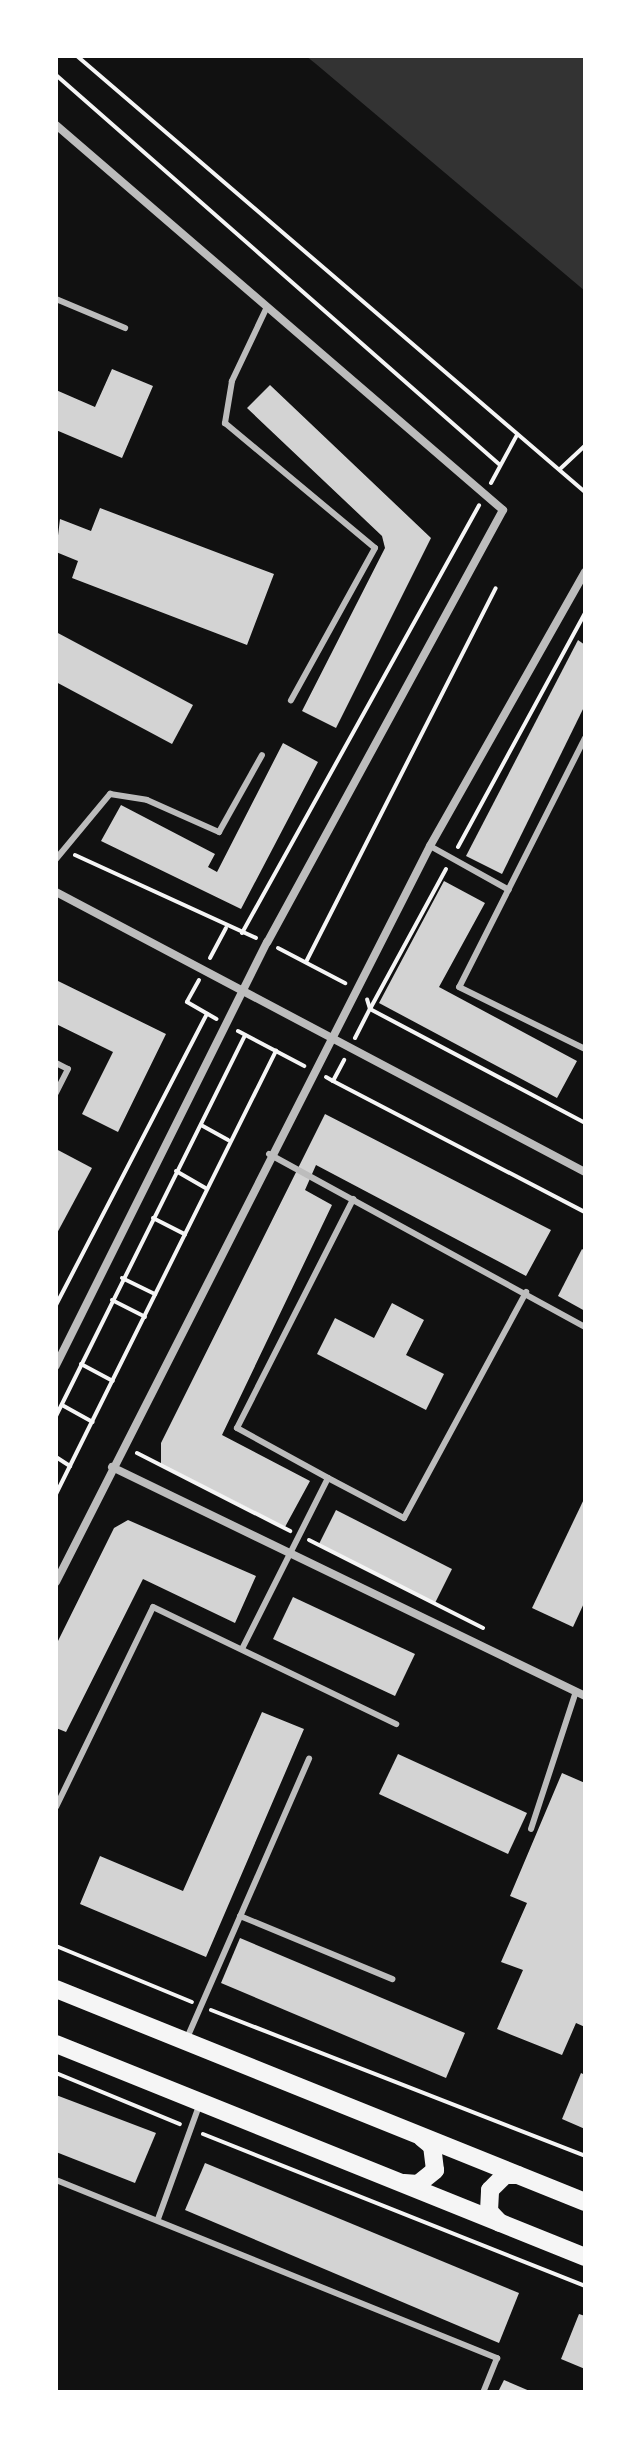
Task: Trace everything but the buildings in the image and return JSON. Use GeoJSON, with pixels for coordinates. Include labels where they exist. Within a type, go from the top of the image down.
{"type":"FeatureCollection","features":[{"type":"Feature","properties":{"kind":"main road"},"geometry":{"type":"LineString","coordinates":[[56,1989],[585,2202]]}},
{"type":"Feature","properties":{"kind":"main road"},"geometry":{"type":"LineString","coordinates":[[56,2044],[585,2257]]}},
{"type":"Feature","properties":{"kind":"main road"},"geometry":{"type":"LineString","coordinates":[[397,2183],[418,2184],[435,2170],[432,2146],[418,2135]]}},
{"type":"Feature","properties":{"kind":"main road"},"geometry":{"type":"LineString","coordinates":[[501,2224],[489,2211],[490,2190],[505,2175],[518,2175]]}},
{"type":"Feature","properties":{"kind":"street"},"geometry":{"type":"LineString","coordinates":[[56,125],[503,510],[243,990],[56,1366]]}},
{"type":"Feature","properties":{"kind":"street"},"geometry":{"type":"LineString","coordinates":[[56,1582],[269,1154],[430,846],[584,571]]}},
{"type":"Feature","properties":{"kind":"street"},"geometry":{"type":"LineString","coordinates":[[56,892],[585,1172]]}},
{"type":"Feature","properties":{"kind":"street"},"geometry":{"type":"LineString","coordinates":[[112,1467],[288,1556],[580,1695]]}},
{"type":"Feature","properties":{"kind":"lane"},"geometry":{"type":"LineString","coordinates":[[56,299],[125,328]]}},
{"type":"Feature","properties":{"kind":"lane"},"geometry":{"type":"LineString","coordinates":[[266,309],[232,381],[225,423],[375,548],[291,700]]}},
{"type":"Feature","properties":{"kind":"lane"},"geometry":{"type":"LineString","coordinates":[[585,738],[459,987],[585,1049]]}},
{"type":"Feature","properties":{"kind":"lane"},"geometry":{"type":"LineString","coordinates":[[56,859],[110,794],[147,800],[219,832],[262,755]]}},
{"type":"Feature","properties":{"kind":"lane"},"geometry":{"type":"LineString","coordinates":[[430,846],[509,890]]}},
{"type":"Feature","properties":{"kind":"lane"},"geometry":{"type":"LineString","coordinates":[[56,1063],[68,1069],[56,1093]]}},
{"type":"Feature","properties":{"kind":"lane"},"geometry":{"type":"LineString","coordinates":[[269,1154],[585,1327]]}},
{"type":"Feature","properties":{"kind":"lane"},"geometry":{"type":"LineString","coordinates":[[353,1199],[237,1428],[328,1478],[404,1518],[526,1292]]}},
{"type":"Feature","properties":{"kind":"lane"},"geometry":{"type":"LineString","coordinates":[[242,1649],[328,1478]]}},
{"type":"Feature","properties":{"kind":"lane"},"geometry":{"type":"LineString","coordinates":[[56,1807],[153,1607],[396,1724]]}},
{"type":"Feature","properties":{"kind":"lane"},"geometry":{"type":"LineString","coordinates":[[531,1829],[580,1695]]}},
{"type":"Feature","properties":{"kind":"lane"},"geometry":{"type":"LineString","coordinates":[[185,2041],[309,1759]]}},
{"type":"Feature","properties":{"kind":"lane"},"geometry":{"type":"LineString","coordinates":[[240,1916],[392,1979]]}},
{"type":"Feature","properties":{"kind":"lane"},"geometry":{"type":"LineString","coordinates":[[158,2219],[200,2102]]}},
{"type":"Feature","properties":{"kind":"lane"},"geometry":{"type":"LineString","coordinates":[[56,2180],[497,2358],[483,2392]]}},
{"type":"Feature","properties":{"kind":"path"},"geometry":{"type":"LineString","coordinates":[[77,56],[585,492]]}},
{"type":"Feature","properties":{"kind":"path"},"geometry":{"type":"LineString","coordinates":[[56,75],[500,465]]}},
{"type":"Feature","properties":{"kind":"path"},"geometry":{"type":"LineString","coordinates":[[242,933],[517,435]]}},
{"type":"Feature","properties":{"kind":"path"},"geometry":{"type":"LineString","coordinates":[[560,469],[585,446]]}},
{"type":"Feature","properties":{"kind":"path"},"geometry":{"type":"LineString","coordinates":[[306,962],[496,588]]}},
{"type":"Feature","properties":{"kind":"path"},"geometry":{"type":"LineString","coordinates":[[585,613],[370,1009],[585,1123]]}},
{"type":"Feature","properties":{"kind":"path"},"geometry":{"type":"LineString","coordinates":[[63,849],[226,928]]}},
{"type":"Feature","properties":{"kind":"path"},"geometry":{"type":"LineString","coordinates":[[56,1305],[207,1014]]}},
{"type":"Feature","properties":{"kind":"path"},"geometry":{"type":"LineString","coordinates":[[56,1416],[245,1035]]}},
{"type":"Feature","properties":{"kind":"path"},"geometry":{"type":"LineString","coordinates":[[56,1494],[145,1317],[228,1140],[276,1051]]}},
{"type":"Feature","properties":{"kind":"path"},"geometry":{"type":"LineString","coordinates":[[333,1081],[585,1212]]}},
{"type":"Feature","properties":{"kind":"path"},"geometry":{"type":"LineString","coordinates":[[201,1125],[228,1140]]}},
{"type":"Feature","properties":{"kind":"path"},"geometry":{"type":"LineString","coordinates":[[176,1171],[205,1188]]}},
{"type":"Feature","properties":{"kind":"path"},"geometry":{"type":"LineString","coordinates":[[153,1218],[185,1234]]}},
{"type":"Feature","properties":{"kind":"path"},"geometry":{"type":"LineString","coordinates":[[122,1278],[156,1294]]}},
{"type":"Feature","properties":{"kind":"path"},"geometry":{"type":"LineString","coordinates":[[112,1300],[145,1317]]}},
{"type":"Feature","properties":{"kind":"path"},"geometry":{"type":"LineString","coordinates":[[81,1364],[113,1381]]}},
{"type":"Feature","properties":{"kind":"path"},"geometry":{"type":"LineString","coordinates":[[62,1405],[93,1422]]}},
{"type":"Feature","properties":{"kind":"path"},"geometry":{"type":"LineString","coordinates":[[133,1451],[495,1635]]}},
{"type":"Feature","properties":{"kind":"path"},"geometry":{"type":"LineString","coordinates":[[56,1457],[70,1466]]}},
{"type":"Feature","properties":{"kind":"path"},"geometry":{"type":"LineString","coordinates":[[56,1946],[585,2156]]}},
{"type":"Feature","properties":{"kind":"path"},"geometry":{"type":"LineString","coordinates":[[56,2073],[585,2286]]}},
{"type":"Feature","properties":{"kind":"shaded area"},"geometry":{"type":"Polygon","coordinates":[[[306,56],[585,56],[585,291],[316,64],[306,56]]]}}]}
